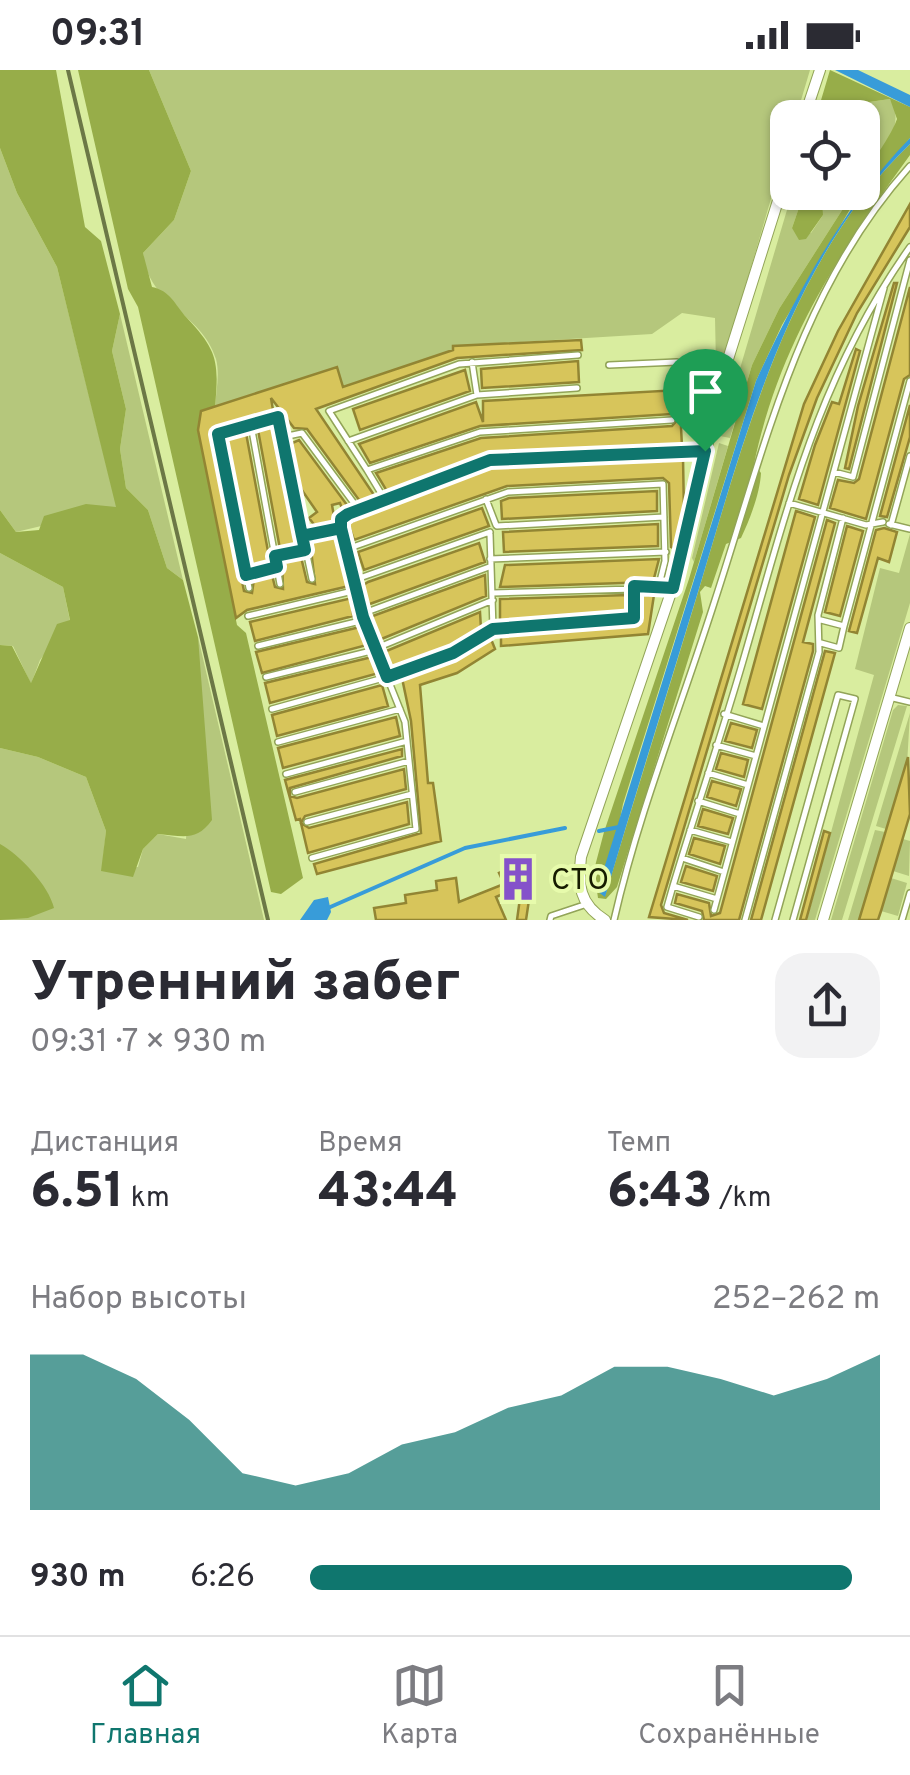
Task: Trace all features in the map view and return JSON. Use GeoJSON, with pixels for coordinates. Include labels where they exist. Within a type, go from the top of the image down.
{"type":"FeatureCollection","features":[{"type":"Feature","properties":{"kind":"street"},"geometry":{"type":"LineString","coordinates":[[810,100],[820,70]]}},
{"type":"Feature","properties":{"kind":"street"},"geometry":{"type":"LineString","coordinates":[[604,920],[584,905],[579,872],[587,836],[672,591],[713,418],[776,210]]}},
{"type":"Feature","properties":{"kind":"street"},"geometry":{"type":"LineString","coordinates":[[823,920],[910,628]]}},
{"type":"Feature","properties":{"kind":"lane"},"geometry":{"type":"LineString","coordinates":[[614,920],[651,788],[796,348],[842,259],[910,166]]}},
{"type":"Feature","properties":{"kind":"lane"},"geometry":{"type":"LineString","coordinates":[[698,917],[667,907],[817,413],[852,337],[910,247]]}},
{"type":"Feature","properties":{"kind":"lane"},"geometry":{"type":"LineString","coordinates":[[834,472],[853,477],[910,260]]}},
{"type":"Feature","properties":{"kind":"lane"},"geometry":{"type":"LineString","coordinates":[[714,910],[886,281]]}},
{"type":"Feature","properties":{"kind":"lane"},"geometry":{"type":"LineString","coordinates":[[852,337],[869,343]]}},
{"type":"Feature","properties":{"kind":"lane"},"geometry":{"type":"LineString","coordinates":[[385,500],[329,412],[472,362],[578,355]]}},
{"type":"Feature","properties":{"kind":"lane"},"geometry":{"type":"LineString","coordinates":[[472,362],[477,395]]}},
{"type":"Feature","properties":{"kind":"lane"},"geometry":{"type":"LineString","coordinates":[[609,365],[677,362],[699,373],[700,402],[713,418]]}},
{"type":"Feature","properties":{"kind":"lane"},"geometry":{"type":"LineString","coordinates":[[820,643],[839,648],[910,381]]}},
{"type":"Feature","properties":{"kind":"lane"},"geometry":{"type":"LineString","coordinates":[[348,441],[477,395],[577,388]]}},
{"type":"Feature","properties":{"kind":"lane"},"geometry":{"type":"LineString","coordinates":[[249,588],[218,434],[278,417],[312,579]]}},
{"type":"Feature","properties":{"kind":"lane"},"geometry":{"type":"LineString","coordinates":[[367,470],[480,432],[672,420]]}},
{"type":"Feature","properties":{"kind":"lane"},"geometry":{"type":"LineString","coordinates":[[250,424],[280,584]]}},
{"type":"Feature","properties":{"kind":"lane"},"geometry":{"type":"LineString","coordinates":[[283,437],[302,433],[359,510]]}},
{"type":"Feature","properties":{"kind":"lane"},"geometry":{"type":"LineString","coordinates":[[312,858],[416,829],[400,709],[363,617],[341,519],[490,460],[705,451]]}},
{"type":"Feature","properties":{"kind":"lane"},"geometry":{"type":"LineString","coordinates":[[891,524],[910,456]]}},
{"type":"Feature","properties":{"kind":"lane"},"geometry":{"type":"LineString","coordinates":[[348,549],[508,492],[664,484],[666,552],[660,585]]}},
{"type":"Feature","properties":{"kind":"lane"},"geometry":{"type":"LineString","coordinates":[[486,499],[496,526]]}},
{"type":"Feature","properties":{"kind":"lane"},"geometry":{"type":"LineString","coordinates":[[789,503],[842,518],[910,529]]}},
{"type":"Feature","properties":{"kind":"lane"},"geometry":{"type":"LineString","coordinates":[[354,580],[490,532],[496,526],[664,517]]}},
{"type":"Feature","properties":{"kind":"lane"},"geometry":{"type":"LineString","coordinates":[[745,920],[820,643],[819,619],[842,518]]}},
{"type":"Feature","properties":{"kind":"lane"},"geometry":{"type":"LineString","coordinates":[[302,536],[341,528]]}},
{"type":"Feature","properties":{"kind":"lane"},"geometry":{"type":"LineString","coordinates":[[490,532],[493,629]]}},
{"type":"Feature","properties":{"kind":"lane"},"geometry":{"type":"LineString","coordinates":[[275,556],[305,550]]}},
{"type":"Feature","properties":{"kind":"lane"},"geometry":{"type":"LineString","coordinates":[[490,559],[666,552]]}},
{"type":"Feature","properties":{"kind":"lane"},"geometry":{"type":"LineString","coordinates":[[246,575],[277,567]]}},
{"type":"Feature","properties":{"kind":"lane"},"geometry":{"type":"LineString","coordinates":[[258,646],[363,617],[489,568]]}},
{"type":"Feature","properties":{"kind":"lane"},"geometry":{"type":"LineString","coordinates":[[266,677],[367,652],[493,597],[660,585],[672,591]]}},
{"type":"Feature","properties":{"kind":"lane"},"geometry":{"type":"LineString","coordinates":[[272,709],[387,677],[453,653],[493,629],[634,618],[634,586]]}},
{"type":"Feature","properties":{"kind":"lane"},"geometry":{"type":"LineString","coordinates":[[248,616],[356,590]]}},
{"type":"Feature","properties":{"kind":"lane"},"geometry":{"type":"LineString","coordinates":[[819,619],[844,626]]}},
{"type":"Feature","properties":{"kind":"lane"},"geometry":{"type":"LineString","coordinates":[[775,920],[838,695],[854,699],[793,920]]}},
{"type":"Feature","properties":{"kind":"lane"},"geometry":{"type":"LineString","coordinates":[[889,697],[910,702]]}},
{"type":"Feature","properties":{"kind":"lane"},"geometry":{"type":"LineString","coordinates":[[278,742],[400,709]]}},
{"type":"Feature","properties":{"kind":"lane"},"geometry":{"type":"LineString","coordinates":[[724,714],[764,726]]}},
{"type":"Feature","properties":{"kind":"lane"},"geometry":{"type":"LineString","coordinates":[[286,774],[406,741]]}},
{"type":"Feature","properties":{"kind":"lane"},"geometry":{"type":"LineString","coordinates":[[715,744],[756,756]]}},
{"type":"Feature","properties":{"kind":"lane"},"geometry":{"type":"LineString","coordinates":[[295,792],[409,762]]}},
{"type":"Feature","properties":{"kind":"lane"},"geometry":{"type":"LineString","coordinates":[[706,773],[748,785]]}},
{"type":"Feature","properties":{"kind":"lane"},"geometry":{"type":"LineString","coordinates":[[307,822],[412,794]]}},
{"type":"Feature","properties":{"kind":"lane"},"geometry":{"type":"LineString","coordinates":[[698,802],[740,814]]}},
{"type":"Feature","properties":{"kind":"lane"},"geometry":{"type":"LineString","coordinates":[[690,830],[732,842]]}},
{"type":"Feature","properties":{"kind":"lane"},"geometry":{"type":"LineString","coordinates":[[682,858],[724,872]]}},
{"type":"Feature","properties":{"kind":"lane"},"geometry":{"type":"LineString","coordinates":[[673,886],[717,899]]}},
{"type":"Feature","properties":{"kind":"lane"},"geometry":{"type":"LineString","coordinates":[[902,920],[910,893]]}},
{"type":"Feature","properties":{"kind":"lane"},"geometry":{"type":"LineString","coordinates":[[550,920],[551,916],[584,905]]}},
{"type":"Feature","properties":{"kind":"green space"},"geometry":{"type":"Polygon","coordinates":[[[0,70],[56,70],[85,227],[101,241],[120,314],[112,351],[126,409],[120,449],[126,488],[148,510],[167,568],[183,580],[198,637],[212,820],[194,835],[158,834],[143,849],[133,877],[101,871],[106,831],[86,777],[38,757],[0,748],[0,645],[12,646],[31,683],[57,624],[70,620],[63,587],[0,553],[0,510],[16,532],[39,530],[44,516],[86,504],[116,507],[57,267],[17,193],[0,148],[0,70]]]}},
{"type":"Feature","properties":{"kind":"green space"},"geometry":{"type":"Polygon","coordinates":[[[78,70],[149,70],[191,171],[174,220],[143,253],[152,287],[172,299],[205,340],[214,358],[215,407],[201,411],[198,430],[237,625],[246,633],[303,878],[281,894],[271,892],[138,307],[128,289],[78,70]]]}},
{"type":"Feature","properties":{"kind":"green space"},"geometry":{"type":"Polygon","coordinates":[[[149,70],[810,70],[801,100],[770,100],[770,202],[723,363],[716,365],[715,318],[682,313],[652,334],[453,346],[453,350],[343,387],[336,367],[215,407],[217,365],[209,343],[155,286],[143,253],[174,220],[191,171],[149,70]]]}},
{"type":"Feature","properties":{"kind":"green space"},"geometry":{"type":"Polygon","coordinates":[[[830,70],[910,107],[910,138],[880,174],[880,152],[897,119],[890,99],[821,100],[830,70]]]}},
{"type":"Feature","properties":{"kind":"green space"},"geometry":{"type":"Polygon","coordinates":[[[890,99],[895,120],[880,156],[880,100],[890,99]]]}},
{"type":"Feature","properties":{"kind":"green space"},"geometry":{"type":"Polygon","coordinates":[[[910,144],[910,155],[880,198],[880,177],[910,144]]]}},
{"type":"Feature","properties":{"kind":"green space"},"geometry":{"type":"Polygon","coordinates":[[[0,148],[17,193],[57,267],[117,508],[16,532],[0,510],[0,148]]]}},
{"type":"Feature","properties":{"kind":"green space"},"geometry":{"type":"Polygon","coordinates":[[[787,210],[798,210],[792,228],[811,233],[823,210],[842,210],[779,309],[752,365],[730,438],[720,436],[787,210]]]}},
{"type":"Feature","properties":{"kind":"green space"},"geometry":{"type":"Polygon","coordinates":[[[798,210],[823,210],[806,239],[799,240],[792,228],[798,210]]]}},
{"type":"Feature","properties":{"kind":"green space"},"geometry":{"type":"Polygon","coordinates":[[[842,210],[850,210],[782,325],[756,381],[623,804],[605,896],[732,478],[775,356],[831,243],[854,210],[872,210],[815,301],[779,379],[754,464],[761,473],[754,506],[741,538],[726,544],[711,588],[705,586],[700,592],[703,612],[617,887],[606,899],[598,898],[594,870],[604,832],[689,579],[752,365],[779,309],[842,210]]]}},
{"type":"Feature","properties":{"kind":"green space"},"geometry":{"type":"Polygon","coordinates":[[[120,314],[183,580],[167,568],[148,510],[126,488],[120,449],[126,409],[112,351],[120,314]]]}},
{"type":"Feature","properties":{"kind":"green space"},"geometry":{"type":"Polygon","coordinates":[[[719,443],[728,446],[694,562],[692,558],[719,443]]]}},
{"type":"Feature","properties":{"kind":"green space"},"geometry":{"type":"Polygon","coordinates":[[[910,534],[910,603],[815,920],[807,920],[874,675],[855,669],[880,568],[899,573],[910,534]]]}},
{"type":"Feature","properties":{"kind":"green space"},"geometry":{"type":"Polygon","coordinates":[[[0,553],[63,587],[70,621],[40,660],[31,684],[13,646],[0,645],[0,553]]]}},
{"type":"Feature","properties":{"kind":"green space"},"geometry":{"type":"Polygon","coordinates":[[[198,637],[264,920],[0,920],[0,748],[38,757],[86,777],[106,831],[102,871],[138,867],[143,849],[158,834],[186,839],[198,637]]]}},
{"type":"Feature","properties":{"kind":"green space"},"geometry":{"type":"Polygon","coordinates":[[[898,705],[907,706],[842,920],[831,920],[893,710],[898,705]]]}},
{"type":"Feature","properties":{"kind":"green space"},"geometry":{"type":"Polygon","coordinates":[[[910,713],[907,765],[886,829],[876,826],[910,713]]]}},
{"type":"Feature","properties":{"kind":"green space"},"geometry":{"type":"Polygon","coordinates":[[[875,830],[885,832],[859,920],[848,920],[875,830]]]}},
{"type":"Feature","properties":{"kind":"green space"},"geometry":{"type":"Polygon","coordinates":[[[903,839],[910,841],[909,876],[893,871],[903,839]]]}},
{"type":"Feature","properties":{"kind":"green space"},"geometry":{"type":"Polygon","coordinates":[[[0,844],[33,872],[54,908],[28,918],[0,920],[0,844]]]}},
{"type":"Feature","properties":{"kind":"green space"},"geometry":{"type":"Polygon","coordinates":[[[891,878],[907,883],[898,916],[881,911],[891,878]]]}},
{"type":"Feature","properties":{"kind":"water"},"geometry":{"type":"Polygon","coordinates":[[[835,70],[858,70],[910,95],[910,107],[835,70]]]}},
{"type":"Feature","properties":{"kind":"water"},"geometry":{"type":"Polygon","coordinates":[[[910,138],[910,144],[880,177],[910,138]]]}},
{"type":"Feature","properties":{"kind":"water"},"geometry":{"type":"Polygon","coordinates":[[[854,210],[802,296],[754,413],[605,897],[597,891],[756,381],[842,222],[854,210]]]}},
{"type":"Feature","properties":{"kind":"water"},"geometry":{"type":"Polygon","coordinates":[[[328,897],[331,912],[327,920],[300,920],[314,900],[328,897]]]}},
{"type":"Feature","properties":{"kind":"building"},"geometry":{"type":"Polygon","coordinates":[[[910,204],[910,227],[857,313],[817,398],[789,475],[661,905],[664,913],[688,920],[649,917],[804,404],[838,331],[910,204]]]}},
{"type":"Feature","properties":{"kind":"building"},"geometry":{"type":"Polygon","coordinates":[[[894,283],[849,469],[845,468],[858,406],[894,283]]]}},
{"type":"Feature","properties":{"kind":"building"},"geometry":{"type":"Polygon","coordinates":[[[910,287],[910,375],[904,379],[866,519],[830,508],[838,480],[854,483],[859,479],[910,287]]]}},
{"type":"Feature","properties":{"kind":"building"},"geometry":{"type":"Polygon","coordinates":[[[581,340],[582,350],[457,358],[316,409],[376,498],[362,504],[307,429],[294,428],[271,398],[273,410],[214,428],[212,434],[244,591],[252,593],[254,579],[272,575],[275,587],[283,589],[282,561],[301,557],[307,582],[315,584],[310,541],[338,534],[349,586],[247,610],[236,618],[198,430],[201,411],[337,367],[343,387],[453,350],[453,346],[581,340]]]}},
{"type":"Feature","properties":{"kind":"building"},"geometry":{"type":"Polygon","coordinates":[[[856,349],[860,351],[818,505],[799,499],[815,445],[832,402],[839,404],[856,349]]]}},
{"type":"Feature","properties":{"kind":"building"},"geometry":{"type":"Polygon","coordinates":[[[578,361],[579,382],[482,388],[481,369],[578,361]]]}},
{"type":"Feature","properties":{"kind":"building"},"geometry":{"type":"Polygon","coordinates":[[[465,370],[470,391],[360,430],[353,409],[465,370]]]}},
{"type":"Feature","properties":{"kind":"building"},"geometry":{"type":"Polygon","coordinates":[[[679,390],[682,446],[489,453],[388,493],[376,473],[481,438],[672,426],[678,419],[672,414],[480,426],[370,463],[359,444],[476,402],[483,422],[483,401],[679,390]]]}},
{"type":"Feature","properties":{"kind":"building"},"geometry":{"type":"Polygon","coordinates":[[[910,405],[910,437],[887,517],[880,516],[910,405]]]}},
{"type":"Feature","properties":{"kind":"building"},"geometry":{"type":"Polygon","coordinates":[[[274,427],[298,545],[280,549],[258,430],[274,427]]]}},
{"type":"Feature","properties":{"kind":"building"},"geometry":{"type":"Polygon","coordinates":[[[246,433],[270,562],[251,567],[225,438],[246,433]]]}},
{"type":"Feature","properties":{"kind":"building"},"geometry":{"type":"Polygon","coordinates":[[[299,440],[350,509],[343,511],[340,503],[332,505],[335,522],[316,527],[309,518],[317,512],[299,486],[290,444],[299,440]]]}},
{"type":"Feature","properties":{"kind":"building"},"geometry":{"type":"Polygon","coordinates":[[[683,458],[684,512],[675,549],[671,547],[669,483],[663,478],[507,486],[354,540],[348,523],[491,465],[683,458]]]}},
{"type":"Feature","properties":{"kind":"building"},"geometry":{"type":"Polygon","coordinates":[[[657,491],[657,511],[502,519],[501,501],[509,498],[657,491]]]}},
{"type":"Feature","properties":{"kind":"building"},"geometry":{"type":"Polygon","coordinates":[[[482,508],[489,526],[364,570],[358,552],[482,508]]]}},
{"type":"Feature","properties":{"kind":"building"},"geometry":{"type":"Polygon","coordinates":[[[796,511],[815,517],[762,709],[743,704],[796,511]]]}},
{"type":"Feature","properties":{"kind":"building"},"geometry":{"type":"Polygon","coordinates":[[[827,520],[835,523],[803,642],[813,644],[813,651],[739,920],[704,920],[702,911],[675,903],[677,894],[709,903],[711,916],[720,913],[827,520]]]}},
{"type":"Feature","properties":{"kind":"building"},"geometry":{"type":"Polygon","coordinates":[[[658,524],[658,546],[504,552],[503,532],[658,524]]]}},
{"type":"Feature","properties":{"kind":"building"},"geometry":{"type":"Polygon","coordinates":[[[847,526],[863,531],[840,616],[825,612],[847,526]]]}},
{"type":"Feature","properties":{"kind":"building"},"geometry":{"type":"Polygon","coordinates":[[[876,530],[897,532],[889,562],[878,558],[857,633],[849,631],[876,530]]]}},
{"type":"Feature","properties":{"kind":"building"},"geometry":{"type":"Polygon","coordinates":[[[479,543],[485,562],[367,605],[362,586],[368,582],[479,543]]]}},
{"type":"Feature","properties":{"kind":"building"},"geometry":{"type":"Polygon","coordinates":[[[659,559],[653,582],[500,587],[505,565],[659,559]]]}},
{"type":"Feature","properties":{"kind":"building"},"geometry":{"type":"Polygon","coordinates":[[[485,575],[486,596],[379,640],[370,617],[485,575]]]}},
{"type":"Feature","properties":{"kind":"building"},"geometry":{"type":"Polygon","coordinates":[[[628,595],[628,612],[500,622],[500,599],[628,595]]]}},
{"type":"Feature","properties":{"kind":"building"},"geometry":{"type":"Polygon","coordinates":[[[640,595],[654,595],[648,634],[501,646],[501,635],[637,624],[640,595]]]}},
{"type":"Feature","properties":{"kind":"building"},"geometry":{"type":"Polygon","coordinates":[[[352,598],[353,616],[255,641],[250,622],[352,598]]]}},
{"type":"Feature","properties":{"kind":"building"},"geometry":{"type":"Polygon","coordinates":[[[480,612],[481,629],[450,647],[391,669],[384,652],[480,612]]]}},
{"type":"Feature","properties":{"kind":"building"},"geometry":{"type":"Polygon","coordinates":[[[360,627],[367,645],[262,673],[256,652],[360,627]]]}},
{"type":"Feature","properties":{"kind":"building"},"geometry":{"type":"Polygon","coordinates":[[[491,639],[495,649],[457,673],[420,685],[428,783],[433,783],[441,841],[317,874],[314,864],[421,833],[411,721],[402,678],[455,659],[491,639]]]}},
{"type":"Feature","properties":{"kind":"building"},"geometry":{"type":"Polygon","coordinates":[[[825,651],[835,653],[761,920],[751,920],[825,651]]]}},
{"type":"Feature","properties":{"kind":"building"},"geometry":{"type":"Polygon","coordinates":[[[372,657],[379,673],[270,703],[265,683],[372,657]]]}},
{"type":"Feature","properties":{"kind":"building"},"geometry":{"type":"Polygon","coordinates":[[[382,685],[388,706],[277,736],[272,715],[382,685]]]}},
{"type":"Feature","properties":{"kind":"building"},"geometry":{"type":"Polygon","coordinates":[[[396,717],[400,736],[283,768],[278,748],[396,717]]]}},
{"type":"Feature","properties":{"kind":"building"},"geometry":{"type":"Polygon","coordinates":[[[731,723],[757,730],[752,748],[725,741],[731,723]]]}},
{"type":"Feature","properties":{"kind":"building"},"geometry":{"type":"Polygon","coordinates":[[[402,749],[402,756],[290,788],[290,796],[297,798],[404,769],[406,789],[305,816],[301,823],[309,828],[407,802],[409,824],[308,853],[300,819],[296,820],[285,780],[402,749]]]}},
{"type":"Feature","properties":{"kind":"building"},"geometry":{"type":"Polygon","coordinates":[[[721,753],[748,760],[744,777],[716,769],[721,753]]]}},
{"type":"Feature","properties":{"kind":"building"},"geometry":{"type":"Polygon","coordinates":[[[908,757],[910,814],[881,911],[878,920],[859,920],[908,757]]]}},
{"type":"Feature","properties":{"kind":"building"},"geometry":{"type":"Polygon","coordinates":[[[712,781],[741,789],[736,806],[707,797],[712,781]]]}},
{"type":"Feature","properties":{"kind":"building"},"geometry":{"type":"Polygon","coordinates":[[[703,809],[733,818],[728,834],[698,826],[703,809]]]}},
{"type":"Feature","properties":{"kind":"building"},"geometry":{"type":"Polygon","coordinates":[[[824,831],[830,833],[806,920],[800,920],[824,831]]]}},
{"type":"Feature","properties":{"kind":"building"},"geometry":{"type":"Polygon","coordinates":[[[694,838],[725,846],[720,864],[689,854],[694,838]]]}},
{"type":"Feature","properties":{"kind":"building"},"geometry":{"type":"Polygon","coordinates":[[[517,865],[526,884],[496,897],[506,920],[376,920],[374,908],[406,903],[405,895],[437,890],[436,881],[456,878],[459,902],[504,884],[499,873],[517,865]]]}},
{"type":"Feature","properties":{"kind":"building"},"geometry":{"type":"Polygon","coordinates":[[[686,866],[717,876],[713,891],[681,882],[686,866]]]}},
{"type":"Feature","properties":{"kind":"building"},"geometry":{"type":"Polygon","coordinates":[[[520,898],[529,900],[526,920],[517,920],[520,898]]]}},
{"type":"Feature","properties":{"kind":"waterway"},"geometry":{"type":"LineString","coordinates":[[599,831],[619,827]]}},
{"type":"Feature","properties":{"kind":"waterway"},"geometry":{"type":"LineString","coordinates":[[328,908],[465,848],[565,828]]}},
{"type":"Feature","properties":{"kind":"railway"},"geometry":{"type":"LineString","coordinates":[[68,70],[268,920]]}},
{"type":"Feature","properties":{"kind":"place","name":"СТО"},"geometry":{"type":"Point","coordinates":[518,879]}},
{"type":"Feature","properties":{"kind":"route"},"geometry":{"type":"LineString","coordinates":[[705,451],[490,460],[348,514],[341,519],[341,528],[302,536],[305,550],[275,556],[277,567],[246,575],[218,434],[278,417],[302,536],[318,532],[341,528],[363,617],[380,668],[387,677],[453,653],[493,629],[634,618],[634,586],[673,588],[705,451]]}}]}
